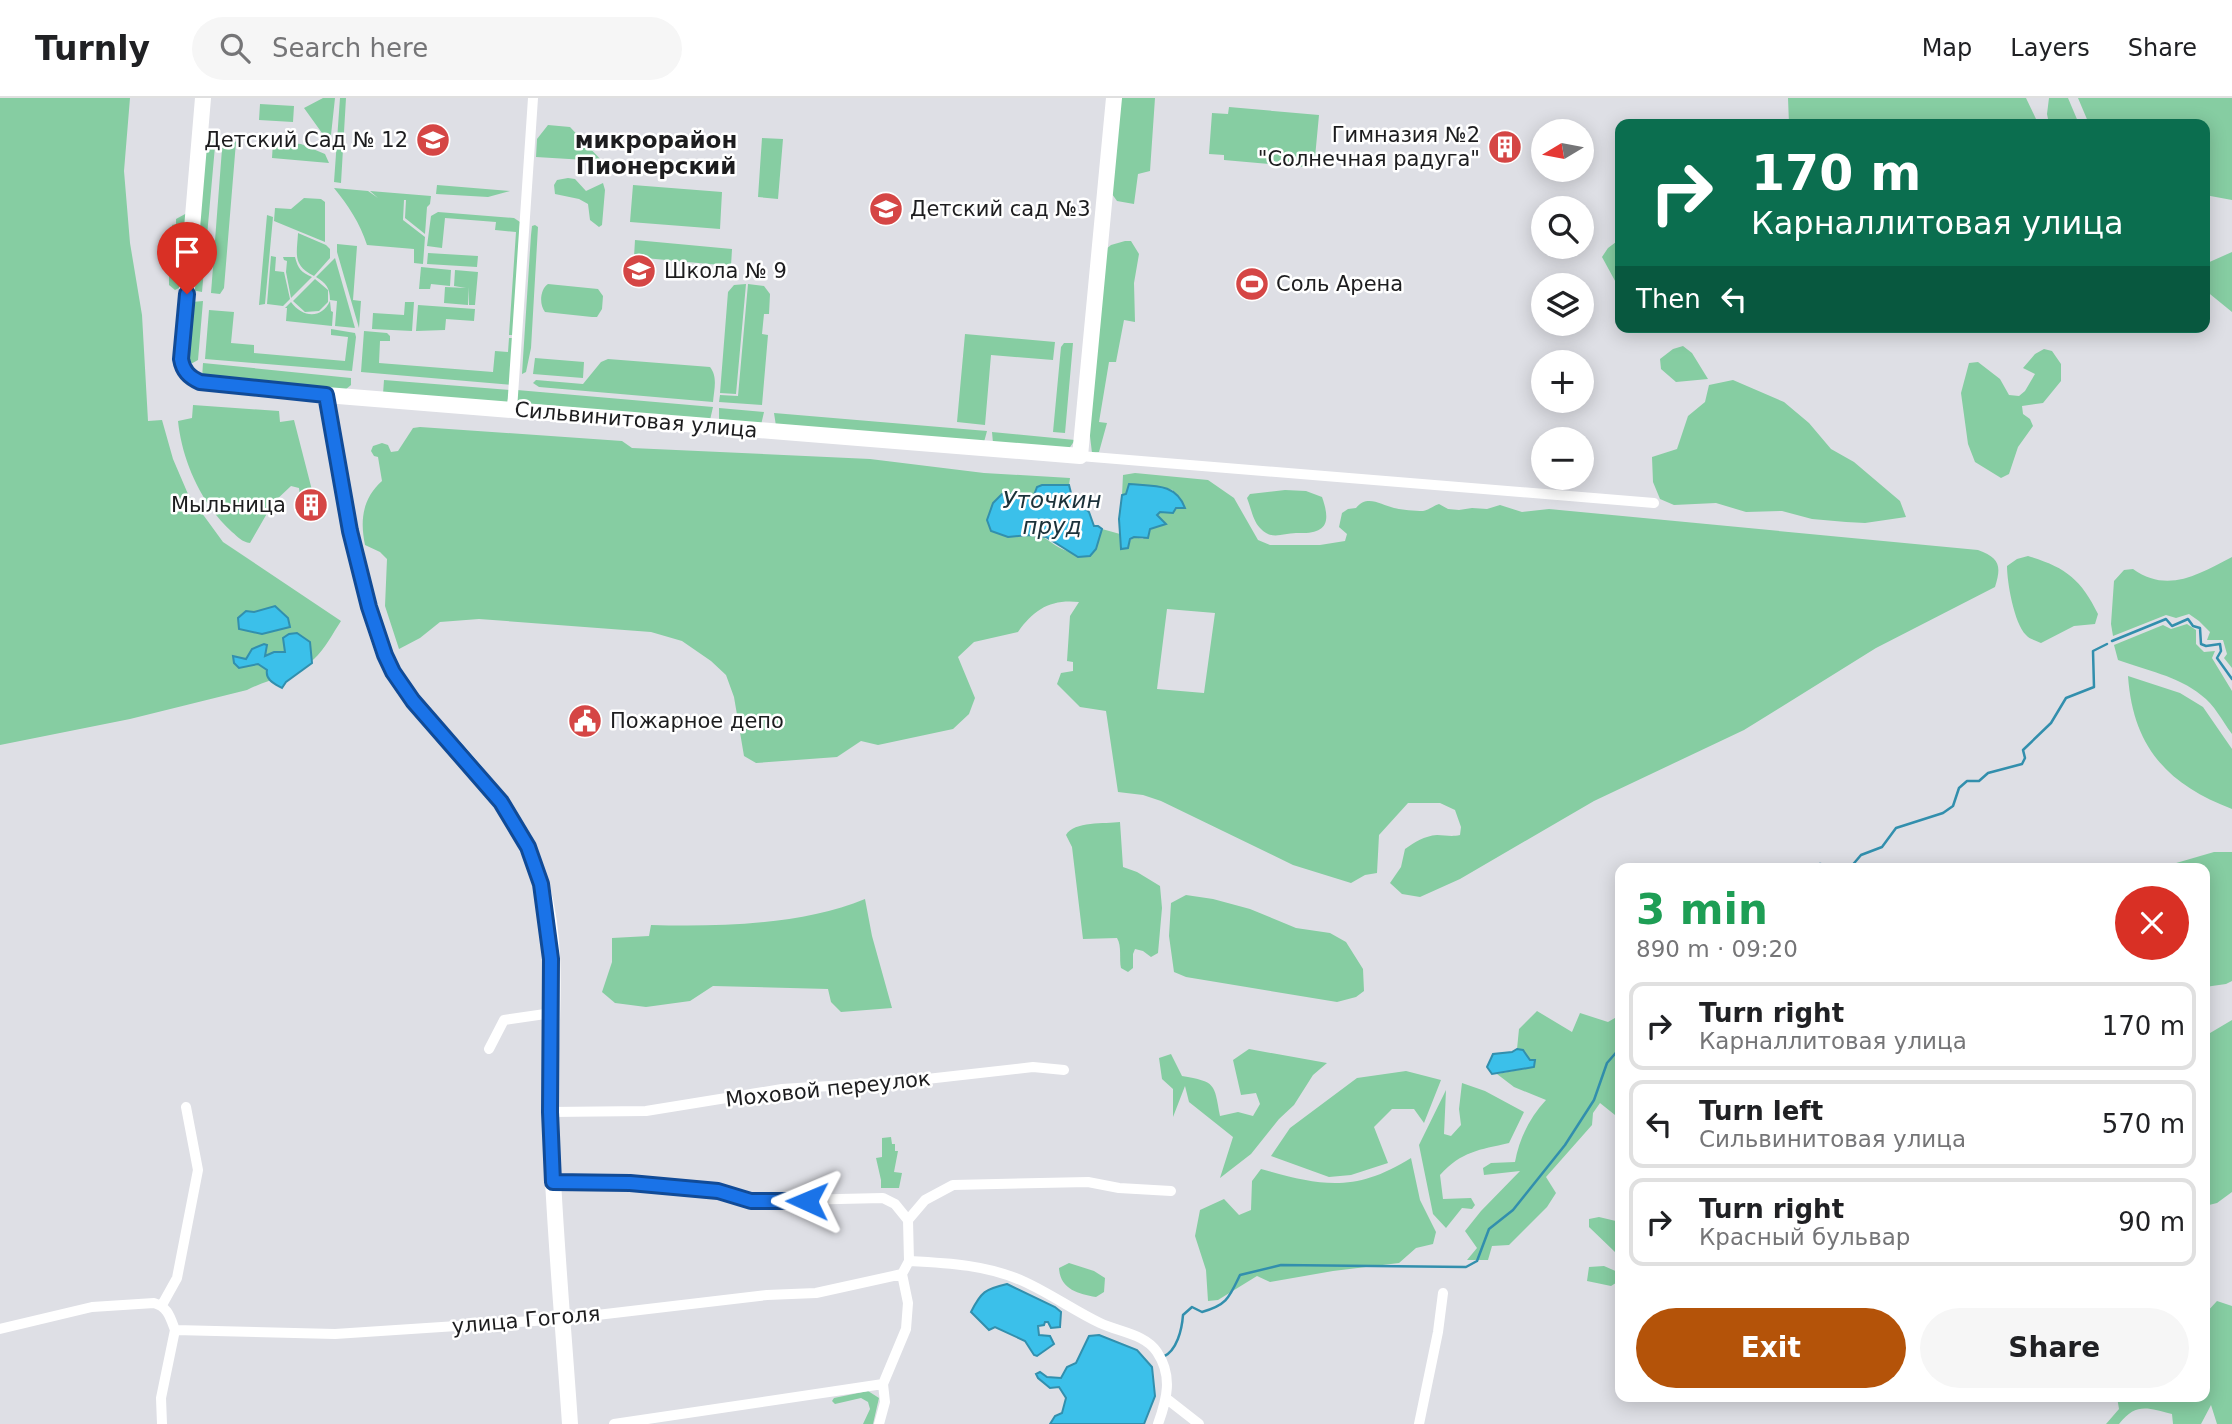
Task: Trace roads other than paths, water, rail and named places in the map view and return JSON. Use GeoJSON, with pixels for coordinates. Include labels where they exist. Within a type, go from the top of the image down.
{"type":"FeatureCollection","features":[{"type":"Feature","properties":{"kind":"street","name":"Сильвинитовая улица"},"geometry":{"type":"LineString","coordinates":[[203,98],[181,359],[183,369],[200,382],[326,395],[1080,456]]}},
{"type":"Feature","properties":{"kind":"street"},"geometry":{"type":"LineString","coordinates":[[512,410],[533,98]]}},
{"type":"Feature","properties":{"kind":"street"},"geometry":{"type":"LineString","coordinates":[[1114,98],[1080,456],[1654,502]]}},
{"type":"Feature","properties":{"kind":"street"},"geometry":{"type":"LineString","coordinates":[[326,395],[350,531],[385,655],[413,701],[501,802],[528,847],[541,884],[551,959],[550,1112],[570,1424]]}},
{"type":"Feature","properties":{"kind":"street"},"geometry":{"type":"LineString","coordinates":[[489,1049],[504,1020],[552,1013]]}},
{"type":"Feature","properties":{"kind":"street","name":"Моховой переулок"},"geometry":{"type":"LineString","coordinates":[[550,1112],[646,1111],[782,1088],[909,1081],[1034,1067],[1064,1070]]}},
{"type":"Feature","properties":{"kind":"street"},"geometry":{"type":"LineString","coordinates":[[162,1305],[177,1278],[198,1170],[186,1107]]}},
{"type":"Feature","properties":{"kind":"street"},"geometry":{"type":"LineString","coordinates":[[553,1182],[630,1183],[664,1188],[703,1189],[751,1201],[883,1198],[895,1204],[908,1220],[909,1261],[902,1274],[908,1303],[906,1329],[883,1384],[885,1402],[879,1424]]}},
{"type":"Feature","properties":{"kind":"street"},"geometry":{"type":"LineString","coordinates":[[908,1220],[925,1200],[953,1185],[1087,1182],[1119,1188],[1171,1191]]}},
{"type":"Feature","properties":{"kind":"street"},"geometry":{"type":"LineString","coordinates":[[909,1261],[970,1265],[999,1272],[1051,1295],[1102,1324],[1140,1338],[1156,1351],[1167,1378],[1167,1399],[1158,1424]]}},
{"type":"Feature","properties":{"kind":"street","name":"улица Гоголя"},"geometry":{"type":"LineString","coordinates":[[175,1330],[335,1334],[563,1319],[767,1295],[816,1293],[902,1274]]}},
{"type":"Feature","properties":{"kind":"street"},"geometry":{"type":"LineString","coordinates":[[1419,1424],[1438,1332],[1443,1293]]}},
{"type":"Feature","properties":{"kind":"street"},"geometry":{"type":"LineString","coordinates":[[0,1329],[92,1307],[154,1303],[162,1305],[175,1330],[160,1398],[162,1424]]}},
{"type":"Feature","properties":{"kind":"street"},"geometry":{"type":"LineString","coordinates":[[614,1424],[883,1384]]}},
{"type":"Feature","properties":{"kind":"street"},"geometry":{"type":"LineString","coordinates":[[1167,1399],[1199,1424]]}},
{"type":"Feature","properties":{"kind":"water","name":"Уточкин пруд"},"geometry":{"type":"Polygon","coordinates":[[[1129,484],[1170,490],[1185,508],[1176,508],[1173,513],[1160,512],[1157,515],[1166,524],[1150,529],[1148,538],[1130,539],[1128,548],[1121,549],[1119,519],[1122,495],[1126,494],[1129,484]]]}},
{"type":"Feature","properties":{"kind":"water","name":"Уточкин пруд"},"geometry":{"type":"Polygon","coordinates":[[[1069,485],[1072,497],[1089,512],[1094,526],[1102,529],[1096,549],[1090,556],[1078,557],[1046,537],[1008,537],[991,531],[987,520],[993,503],[1002,494],[1034,495],[1037,487],[1069,485]]]}},
{"type":"Feature","properties":{"kind":"water"},"geometry":{"type":"Polygon","coordinates":[[[275,606],[288,618],[290,627],[262,634],[239,629],[238,618],[246,611],[254,612],[275,606]]]}},
{"type":"Feature","properties":{"kind":"water"},"geometry":{"type":"Polygon","coordinates":[[[297,633],[310,642],[312,663],[282,688],[271,681],[267,670],[258,664],[239,668],[234,663],[233,656],[246,659],[252,649],[264,644],[267,645],[265,656],[274,652],[285,652],[283,638],[297,633]]]}},
{"type":"Feature","properties":{"kind":"water"},"geometry":{"type":"Polygon","coordinates":[[[1523,1050],[1530,1060],[1535,1060],[1534,1067],[1492,1074],[1487,1067],[1493,1054],[1523,1050]]]}},
{"type":"Feature","properties":{"kind":"water"},"geometry":{"type":"Polygon","coordinates":[[[1007,1284],[1061,1312],[1060,1327],[1051,1328],[1048,1322],[1038,1326],[1039,1335],[1050,1336],[1054,1344],[1037,1356],[1025,1341],[995,1327],[989,1330],[971,1312],[984,1292],[1007,1284]]]}},
{"type":"Feature","properties":{"kind":"water"},"geometry":{"type":"Polygon","coordinates":[[[1099,1335],[1137,1350],[1152,1367],[1155,1396],[1144,1424],[1050,1424],[1055,1416],[1062,1413],[1066,1398],[1059,1387],[1050,1388],[1036,1374],[1040,1372],[1047,1377],[1061,1378],[1067,1367],[1076,1363],[1089,1336],[1099,1335]]]}},
{"type":"Feature","properties":{"kind":"waterway"},"geometry":{"type":"LineString","coordinates":[[2112,641],[2166,619],[2172,626],[2188,619],[2193,626],[2200,628],[2201,644],[2220,644],[2221,651],[2217,658],[2232,679]]}},
{"type":"Feature","properties":{"kind":"waterway"},"geometry":{"type":"LineString","coordinates":[[1854,863],[1861,855],[1882,847],[1896,828],[1943,813],[1953,806],[1959,788],[1967,781],[1979,781],[1988,773],[2022,764],[2025,758],[2023,750],[2051,723],[2066,698],[2094,687],[2093,651],[2107,644]]}},
{"type":"Feature","properties":{"kind":"waterway"},"geometry":{"type":"LineString","coordinates":[[1163,1357],[1175,1345],[1183,1315],[1192,1307],[1202,1312],[1222,1303],[1230,1295],[1240,1275],[1281,1265],[1466,1267],[1477,1261],[1489,1229],[1513,1210],[1565,1145],[1594,1100],[1607,1063],[1615,1054]]}},
{"type":"Feature","properties":{"kind":"place","name":"Детский Сад № 12"},"geometry":{"type":"Point","coordinates":[433,140]}},
{"type":"Feature","properties":{"kind":"place","name":"Гимназия №2 \"Солнечная радуга\""},"geometry":{"type":"Point","coordinates":[1505,147]}},
{"type":"Feature","properties":{"kind":"place","name":"Детский сад №3"},"geometry":{"type":"Point","coordinates":[886,209]}},
{"type":"Feature","properties":{"kind":"place","name":"Школа № 9"},"geometry":{"type":"Point","coordinates":[639,271]}},
{"type":"Feature","properties":{"kind":"place","name":"Соль Арена"},"geometry":{"type":"Point","coordinates":[1252,284]}},
{"type":"Feature","properties":{"kind":"place","name":"Мыльница"},"geometry":{"type":"Point","coordinates":[311,505]}},
{"type":"Feature","properties":{"kind":"place","name":"Пожарное депо"},"geometry":{"type":"Point","coordinates":[585,721]}},
{"type":"Feature","properties":{"kind":"district","name":"микрорайон Пионерский"},"geometry":{"type":"Point","coordinates":[656,153]}}]}
